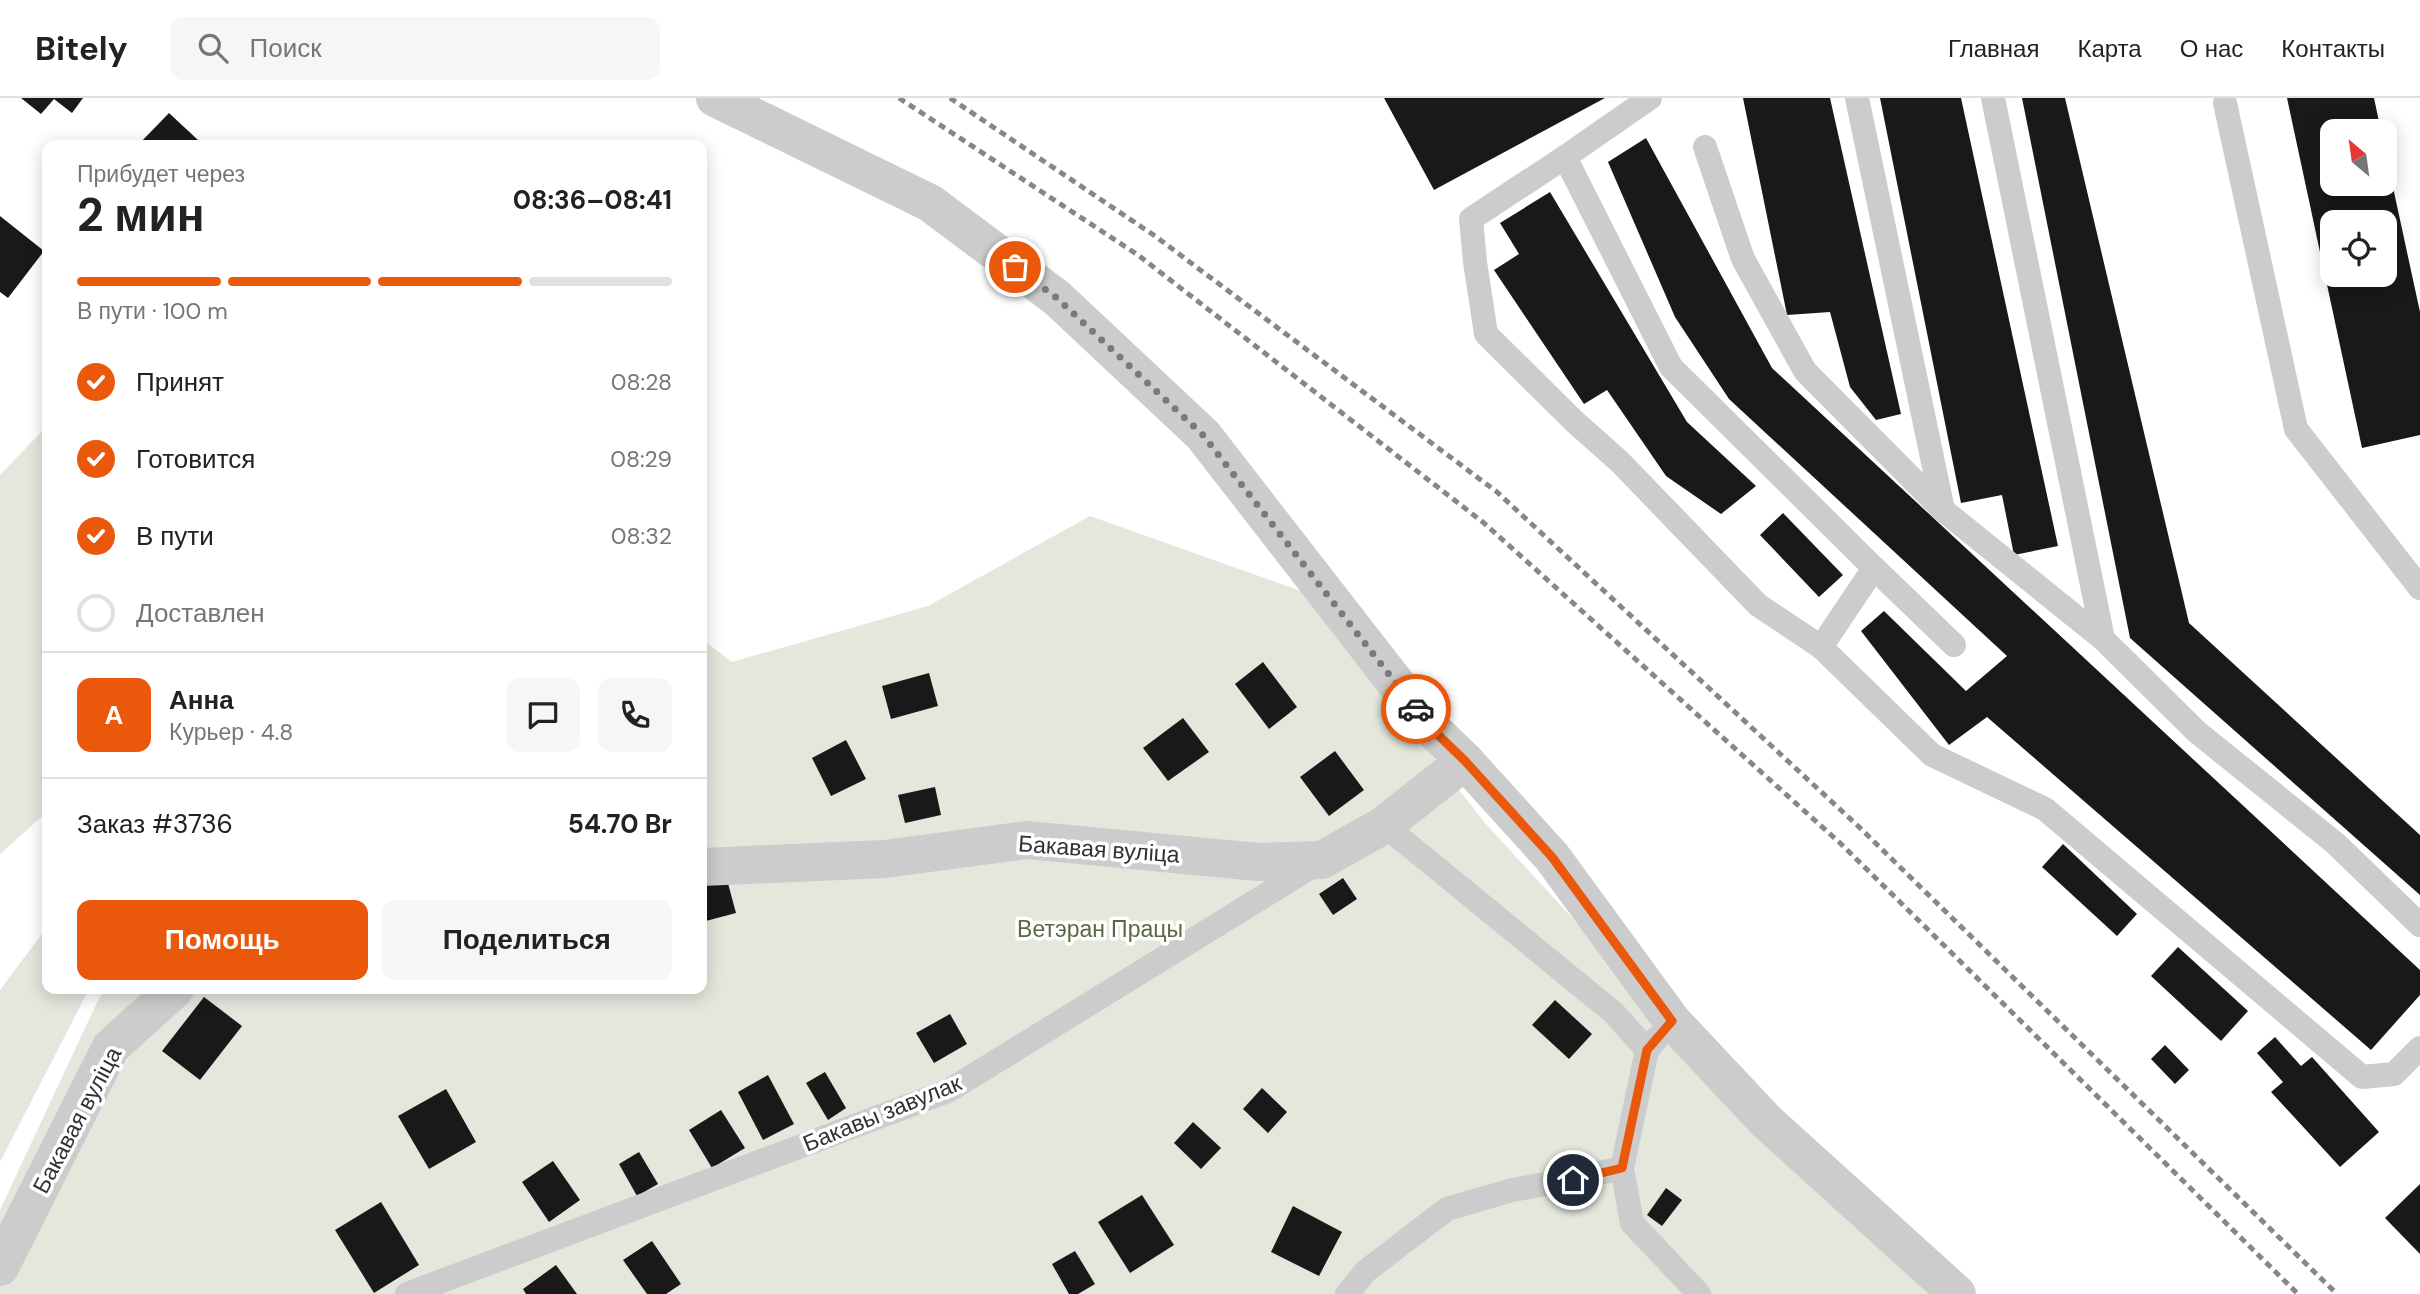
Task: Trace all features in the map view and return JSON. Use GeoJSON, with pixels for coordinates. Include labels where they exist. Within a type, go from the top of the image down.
{"type":"FeatureCollection","features":[{"type":"Feature","properties":{"kind":"street"},"geometry":{"type":"LineString","coordinates":[[715,98],[930,203],[1057,298],[1203,435],[1429,726],[1465,761],[1552,857],[1672,1021],[1766,1121],[1957,1294]]}},
{"type":"Feature","properties":{"kind":"street","name":"Бакавая вуліца"},"geometry":{"type":"LineString","coordinates":[[707,867],[885,859],[1027,840],[1258,862],[1322,860],[1384,825],[1465,761]]}},
{"type":"Feature","properties":{"kind":"street","name":"Бакавая вуліца"},"geometry":{"type":"LineString","coordinates":[[0,1267],[111,1047],[169,994]]}},
{"type":"Feature","properties":{"kind":"lane"},"geometry":{"type":"LineString","coordinates":[[1650,98],[1471,219],[1486,334],[1575,422],[1620,462],[1758,604],[1821,647],[1932,755],[2045,809],[2362,1077],[2394,1074],[2420,1048]]}},
{"type":"Feature","properties":{"kind":"lane"},"geometry":{"type":"LineString","coordinates":[[1857,98],[1943,510]]}},
{"type":"Feature","properties":{"kind":"lane"},"geometry":{"type":"LineString","coordinates":[[1993,98],[2103,639]]}},
{"type":"Feature","properties":{"kind":"lane"},"geometry":{"type":"LineString","coordinates":[[2225,103],[2295,429],[2420,588]]}},
{"type":"Feature","properties":{"kind":"lane"},"geometry":{"type":"LineString","coordinates":[[1705,147],[1743,259],[1805,371],[1943,510],[2103,639],[2197,732],[2335,844],[2420,925]]}},
{"type":"Feature","properties":{"kind":"lane"},"geometry":{"type":"LineString","coordinates":[[1565,157],[1671,366],[1954,645]]}},
{"type":"Feature","properties":{"kind":"lane"},"geometry":{"type":"LineString","coordinates":[[1821,647],[1874,568]]}},
{"type":"Feature","properties":{"kind":"lane"},"geometry":{"type":"LineString","coordinates":[[1384,825],[1614,1013],[1647,1050]]}},
{"type":"Feature","properties":{"kind":"lane","name":"Бакавы завулак"},"geometry":{"type":"LineString","coordinates":[[407,1294],[948,1091],[1322,860]]}},
{"type":"Feature","properties":{"kind":"lane"},"geometry":{"type":"LineString","coordinates":[[1672,1021],[1647,1050],[1622,1168],[1632,1223],[1699,1294]]}},
{"type":"Feature","properties":{"kind":"lane"},"geometry":{"type":"LineString","coordinates":[[1347,1294],[1366,1271],[1447,1209],[1511,1190],[1573,1180],[1622,1168]]}},
{"type":"Feature","properties":{"kind":"green space"},"geometry":{"type":"Polygon","coordinates":[[[42,431],[42,816],[0,854],[0,475],[42,431]]]}},
{"type":"Feature","properties":{"kind":"green space","name":"Ветэран Працы"},"geometry":{"type":"Polygon","coordinates":[[[1090,516],[1304,592],[1485,823],[1642,994],[1933,1294],[0,1294],[0,1210],[103,994],[707,994],[707,643],[732,662],[928,606],[1090,516]]]}},
{"type":"Feature","properties":{"kind":"green space"},"geometry":{"type":"Polygon","coordinates":[[[42,934],[42,994],[86,994],[0,1162],[0,990],[42,934]]]}},
{"type":"Feature","properties":{"kind":"building"},"geometry":{"type":"Polygon","coordinates":[[[21,98],[83,98],[72,113],[54,99],[41,114],[21,98]]]}},
{"type":"Feature","properties":{"kind":"building"},"geometry":{"type":"Polygon","coordinates":[[[1384,98],[1605,98],[1434,190],[1384,98]]]}},
{"type":"Feature","properties":{"kind":"building"},"geometry":{"type":"Polygon","coordinates":[[[1743,98],[1830,98],[1901,414],[1876,420],[1850,387],[1830,312],[1787,315],[1743,98]]]}},
{"type":"Feature","properties":{"kind":"building"},"geometry":{"type":"Polygon","coordinates":[[[1880,98],[1961,98],[2058,546],[2014,555],[2002,495],[1961,503],[1880,98]]]}},
{"type":"Feature","properties":{"kind":"building"},"geometry":{"type":"Polygon","coordinates":[[[2022,98],[2065,98],[2189,623],[2420,835],[2420,895],[2130,638],[2022,98]]]}},
{"type":"Feature","properties":{"kind":"building"},"geometry":{"type":"Polygon","coordinates":[[[2287,98],[2374,98],[2378,119],[2320,119],[2320,196],[2395,196],[2420,312],[2420,435],[2362,448],[2328,287],[2397,287],[2397,210],[2320,210],[2320,252],[2287,98]]]}},
{"type":"Feature","properties":{"kind":"building"},"geometry":{"type":"Polygon","coordinates":[[[169,113],[198,140],[143,140],[169,113]]]}},
{"type":"Feature","properties":{"kind":"building"},"geometry":{"type":"Polygon","coordinates":[[[1646,138],[1772,368],[2420,970],[2420,995],[2371,1050],[1987,717],[1949,745],[1861,631],[1884,611],[1966,691],[2007,656],[1729,399],[1675,317],[1608,162],[1646,138]]]}},
{"type":"Feature","properties":{"kind":"building"},"geometry":{"type":"Polygon","coordinates":[[[1550,192],[1687,422],[1756,486],[1721,514],[1666,476],[1607,390],[1584,404],[1494,270],[1519,254],[1500,223],[1550,192]]]}},
{"type":"Feature","properties":{"kind":"building"},"geometry":{"type":"Polygon","coordinates":[[[0,216],[42,249],[42,254],[8,298],[0,292],[0,216]]]}},
{"type":"Feature","properties":{"kind":"building"},"geometry":{"type":"Polygon","coordinates":[[[1783,513],[1843,575],[1819,597],[1760,535],[1783,513]]]}},
{"type":"Feature","properties":{"kind":"building"},"geometry":{"type":"Polygon","coordinates":[[[1263,662],[1297,707],[1269,729],[1235,684],[1263,662]]]}},
{"type":"Feature","properties":{"kind":"building"},"geometry":{"type":"Polygon","coordinates":[[[929,673],[938,706],[891,719],[882,686],[929,673]]]}},
{"type":"Feature","properties":{"kind":"building"},"geometry":{"type":"Polygon","coordinates":[[[1183,718],[1209,752],[1168,781],[1143,748],[1183,718]]]}},
{"type":"Feature","properties":{"kind":"building"},"geometry":{"type":"Polygon","coordinates":[[[846,740],[866,779],[831,796],[812,758],[846,740]]]}},
{"type":"Feature","properties":{"kind":"building"},"geometry":{"type":"Polygon","coordinates":[[[1335,751],[1364,790],[1329,816],[1300,777],[1335,751]]]}},
{"type":"Feature","properties":{"kind":"building"},"geometry":{"type":"Polygon","coordinates":[[[935,787],[941,815],[905,823],[898,795],[935,787]]]}},
{"type":"Feature","properties":{"kind":"building"},"geometry":{"type":"Polygon","coordinates":[[[2063,844],[2137,914],[2117,936],[2042,867],[2063,844]]]}},
{"type":"Feature","properties":{"kind":"building"},"geometry":{"type":"Polygon","coordinates":[[[726,876],[736,913],[707,921],[707,882],[726,876]]]}},
{"type":"Feature","properties":{"kind":"building"},"geometry":{"type":"Polygon","coordinates":[[[1343,878],[1357,899],[1333,915],[1319,894],[1343,878]]]}},
{"type":"Feature","properties":{"kind":"building"},"geometry":{"type":"Polygon","coordinates":[[[2178,947],[2248,1011],[2221,1041],[2151,976],[2178,947]]]}},
{"type":"Feature","properties":{"kind":"building"},"geometry":{"type":"Polygon","coordinates":[[[204,997],[242,1026],[200,1080],[162,1051],[204,997]]]}},
{"type":"Feature","properties":{"kind":"building"},"geometry":{"type":"Polygon","coordinates":[[[1555,1000],[1592,1034],[1569,1059],[1532,1025],[1555,1000]]]}},
{"type":"Feature","properties":{"kind":"building"},"geometry":{"type":"Polygon","coordinates":[[[950,1014],[967,1044],[934,1063],[916,1033],[950,1014]]]}},
{"type":"Feature","properties":{"kind":"building"},"geometry":{"type":"Polygon","coordinates":[[[2275,1037],[2301,1066],[2312,1057],[2379,1132],[2340,1167],[2271,1092],[2283,1082],[2257,1053],[2275,1037]]]}},
{"type":"Feature","properties":{"kind":"building"},"geometry":{"type":"Polygon","coordinates":[[[2165,1045],[2189,1070],[2175,1084],[2151,1059],[2165,1045]]]}},
{"type":"Feature","properties":{"kind":"building"},"geometry":{"type":"Polygon","coordinates":[[[825,1072],[846,1108],[828,1120],[806,1083],[825,1072]]]}},
{"type":"Feature","properties":{"kind":"building"},"geometry":{"type":"Polygon","coordinates":[[[768,1075],[794,1124],[763,1140],[738,1092],[768,1075]]]}},
{"type":"Feature","properties":{"kind":"building"},"geometry":{"type":"Polygon","coordinates":[[[1262,1088],[1287,1112],[1268,1133],[1243,1109],[1262,1088]]]}},
{"type":"Feature","properties":{"kind":"building"},"geometry":{"type":"Polygon","coordinates":[[[446,1089],[476,1142],[429,1169],[398,1116],[446,1089]]]}},
{"type":"Feature","properties":{"kind":"building"},"geometry":{"type":"Polygon","coordinates":[[[721,1110],[745,1148],[712,1168],[689,1130],[721,1110]]]}},
{"type":"Feature","properties":{"kind":"building"},"geometry":{"type":"Polygon","coordinates":[[[1193,1122],[1221,1148],[1201,1169],[1174,1143],[1193,1122]]]}},
{"type":"Feature","properties":{"kind":"building"},"geometry":{"type":"Polygon","coordinates":[[[639,1152],[658,1184],[637,1196],[619,1164],[639,1152]]]}},
{"type":"Feature","properties":{"kind":"building"},"geometry":{"type":"Polygon","coordinates":[[[553,1161],[580,1200],[549,1222],[522,1182],[553,1161]]]}},
{"type":"Feature","properties":{"kind":"building"},"geometry":{"type":"Polygon","coordinates":[[[2420,1184],[2420,1254],[2385,1218],[2420,1184]]]}},
{"type":"Feature","properties":{"kind":"building"},"geometry":{"type":"Polygon","coordinates":[[[1666,1188],[1682,1200],[1662,1226],[1647,1215],[1666,1188]]]}},
{"type":"Feature","properties":{"kind":"building"},"geometry":{"type":"Polygon","coordinates":[[[1142,1195],[1174,1245],[1130,1273],[1098,1222],[1142,1195]]]}},
{"type":"Feature","properties":{"kind":"building"},"geometry":{"type":"Polygon","coordinates":[[[381,1202],[419,1265],[374,1293],[335,1230],[381,1202]]]}},
{"type":"Feature","properties":{"kind":"building"},"geometry":{"type":"Polygon","coordinates":[[[1293,1206],[1342,1232],[1319,1276],[1271,1252],[1293,1206]]]}},
{"type":"Feature","properties":{"kind":"building"},"geometry":{"type":"Polygon","coordinates":[[[652,1241],[681,1284],[666,1294],[647,1294],[623,1260],[652,1241]]]}},
{"type":"Feature","properties":{"kind":"building"},"geometry":{"type":"Polygon","coordinates":[[[1075,1251],[1095,1284],[1078,1294],[1069,1294],[1052,1264],[1075,1251]]]}},
{"type":"Feature","properties":{"kind":"building"},"geometry":{"type":"Polygon","coordinates":[[[556,1265],[577,1294],[526,1294],[523,1289],[556,1265]]]}},
{"type":"Feature","properties":{"kind":"railway"},"geometry":{"type":"LineString","coordinates":[[899,98],[1138,255],[1484,523],[1839,842],[2298,1294]]}},
{"type":"Feature","properties":{"kind":"railway"},"geometry":{"type":"LineString","coordinates":[[950,98],[1155,236],[1497,492],[1857,825],[2337,1294]]}},
{"type":"Feature","properties":{"kind":"way so far"},"geometry":{"type":"LineString","coordinates":[[1015,267],[1057,298],[1203,435],[1416,709]]}},
{"type":"Feature","properties":{"kind":"route"},"geometry":{"type":"LineString","coordinates":[[1416,709],[1552,857],[1672,1021],[1647,1050],[1622,1168],[1573,1180]]}}]}
